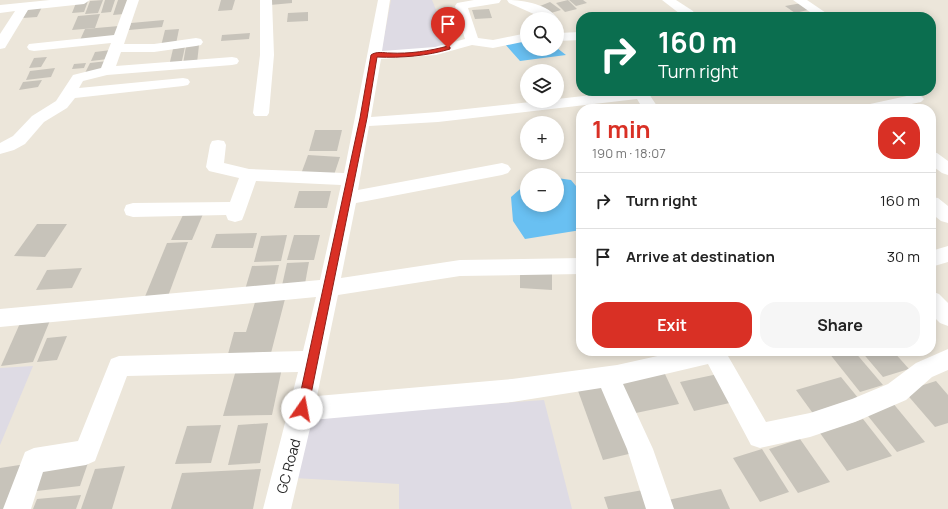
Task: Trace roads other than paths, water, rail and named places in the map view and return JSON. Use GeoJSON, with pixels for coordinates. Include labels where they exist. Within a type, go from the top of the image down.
{"type":"FeatureCollection","features":[{"type":"Feature","properties":{"kind":"street"},"geometry":{"type":"LineString","coordinates":[[0,9],[23,4],[84,0]]}},
{"type":"Feature","properties":{"kind":"street"},"geometry":{"type":"LineString","coordinates":[[107,71],[133,0]]}},
{"type":"Feature","properties":{"kind":"street"},"geometry":{"type":"LineString","coordinates":[[261,113],[267,55],[265,19],[266,0]]}},
{"type":"Feature","properties":{"kind":"street","name":"GC Road"},"geometry":{"type":"LineString","coordinates":[[276,509],[302,409],[328,288],[363,122],[384,0]]}},
{"type":"Feature","properties":{"kind":"street"},"geometry":{"type":"LineString","coordinates":[[472,41],[461,6],[494,0]]}},
{"type":"Feature","properties":{"kind":"street"},"geometry":{"type":"LineString","coordinates":[[513,0],[541,12]]}},
{"type":"Feature","properties":{"kind":"street"},"geometry":{"type":"LineString","coordinates":[[668,0],[686,12]]}},
{"type":"Feature","properties":{"kind":"street"},"geometry":{"type":"LineString","coordinates":[[799,0],[818,12]]}},
{"type":"Feature","properties":{"kind":"street"},"geometry":{"type":"LineString","coordinates":[[0,45],[23,4]]}},
{"type":"Feature","properties":{"kind":"street"},"geometry":{"type":"LineString","coordinates":[[564,37],[576,36]]}},
{"type":"Feature","properties":{"kind":"street"},"geometry":{"type":"LineString","coordinates":[[375,55],[436,52],[472,41],[493,44],[520,38]]}},
{"type":"Feature","properties":{"kind":"street"},"geometry":{"type":"LineString","coordinates":[[34,47],[117,43],[154,48],[196,42]]}},
{"type":"Feature","properties":{"kind":"street"},"geometry":{"type":"LineString","coordinates":[[0,149],[18,141],[38,119],[56,109],[66,101],[74,81],[78,78],[107,71],[232,61]]}},
{"type":"Feature","properties":{"kind":"street"},"geometry":{"type":"LineString","coordinates":[[68,94],[182,82]]}},
{"type":"Feature","properties":{"kind":"street"},"geometry":{"type":"LineString","coordinates":[[363,122],[438,117],[624,96]]}},
{"type":"Feature","properties":{"kind":"street"},"geometry":{"type":"LineString","coordinates":[[890,104],[916,99]]}},
{"type":"Feature","properties":{"kind":"street"},"geometry":{"type":"LineString","coordinates":[[218,145],[215,167],[249,175],[349,188],[502,169]]}},
{"type":"Feature","properties":{"kind":"street"},"geometry":{"type":"LineString","coordinates":[[936,161],[948,169]]}},
{"type":"Feature","properties":{"kind":"street"},"geometry":{"type":"LineString","coordinates":[[133,210],[236,212],[249,175]]}},
{"type":"Feature","properties":{"kind":"street"},"geometry":{"type":"LineString","coordinates":[[936,207],[948,216]]}},
{"type":"Feature","properties":{"kind":"street"},"geometry":{"type":"LineString","coordinates":[[936,258],[948,254]]}},
{"type":"Feature","properties":{"kind":"street"},"geometry":{"type":"LineString","coordinates":[[0,318],[328,288],[460,268],[576,266]]}},
{"type":"Feature","properties":{"kind":"street"},"geometry":{"type":"LineString","coordinates":[[936,305],[948,317]]}},
{"type":"Feature","properties":{"kind":"street"},"geometry":{"type":"LineString","coordinates":[[302,409],[533,389],[608,377],[700,356]]}},
{"type":"Feature","properties":{"kind":"street"},"geometry":{"type":"LineString","coordinates":[[719,356],[760,436],[810,425],[855,410],[897,392],[924,370],[948,359]]}},
{"type":"Feature","properties":{"kind":"street"},"geometry":{"type":"LineString","coordinates":[[17,509],[34,460],[86,452],[119,366],[312,361]]}},
{"type":"Feature","properties":{"kind":"street"},"geometry":{"type":"LineString","coordinates":[[608,377],[640,449],[660,509]]}},
{"type":"Feature","properties":{"kind":"water"},"geometry":{"type":"Polygon","coordinates":[[[520,40],[520,56],[558,56],[520,61],[505,44],[520,40]]]}},
{"type":"Feature","properties":{"kind":"water"},"geometry":{"type":"Polygon","coordinates":[[[564,179],[571,180],[576,186],[576,231],[525,239],[513,221],[511,197],[520,189],[520,212],[564,212],[564,179]]]}}]}
